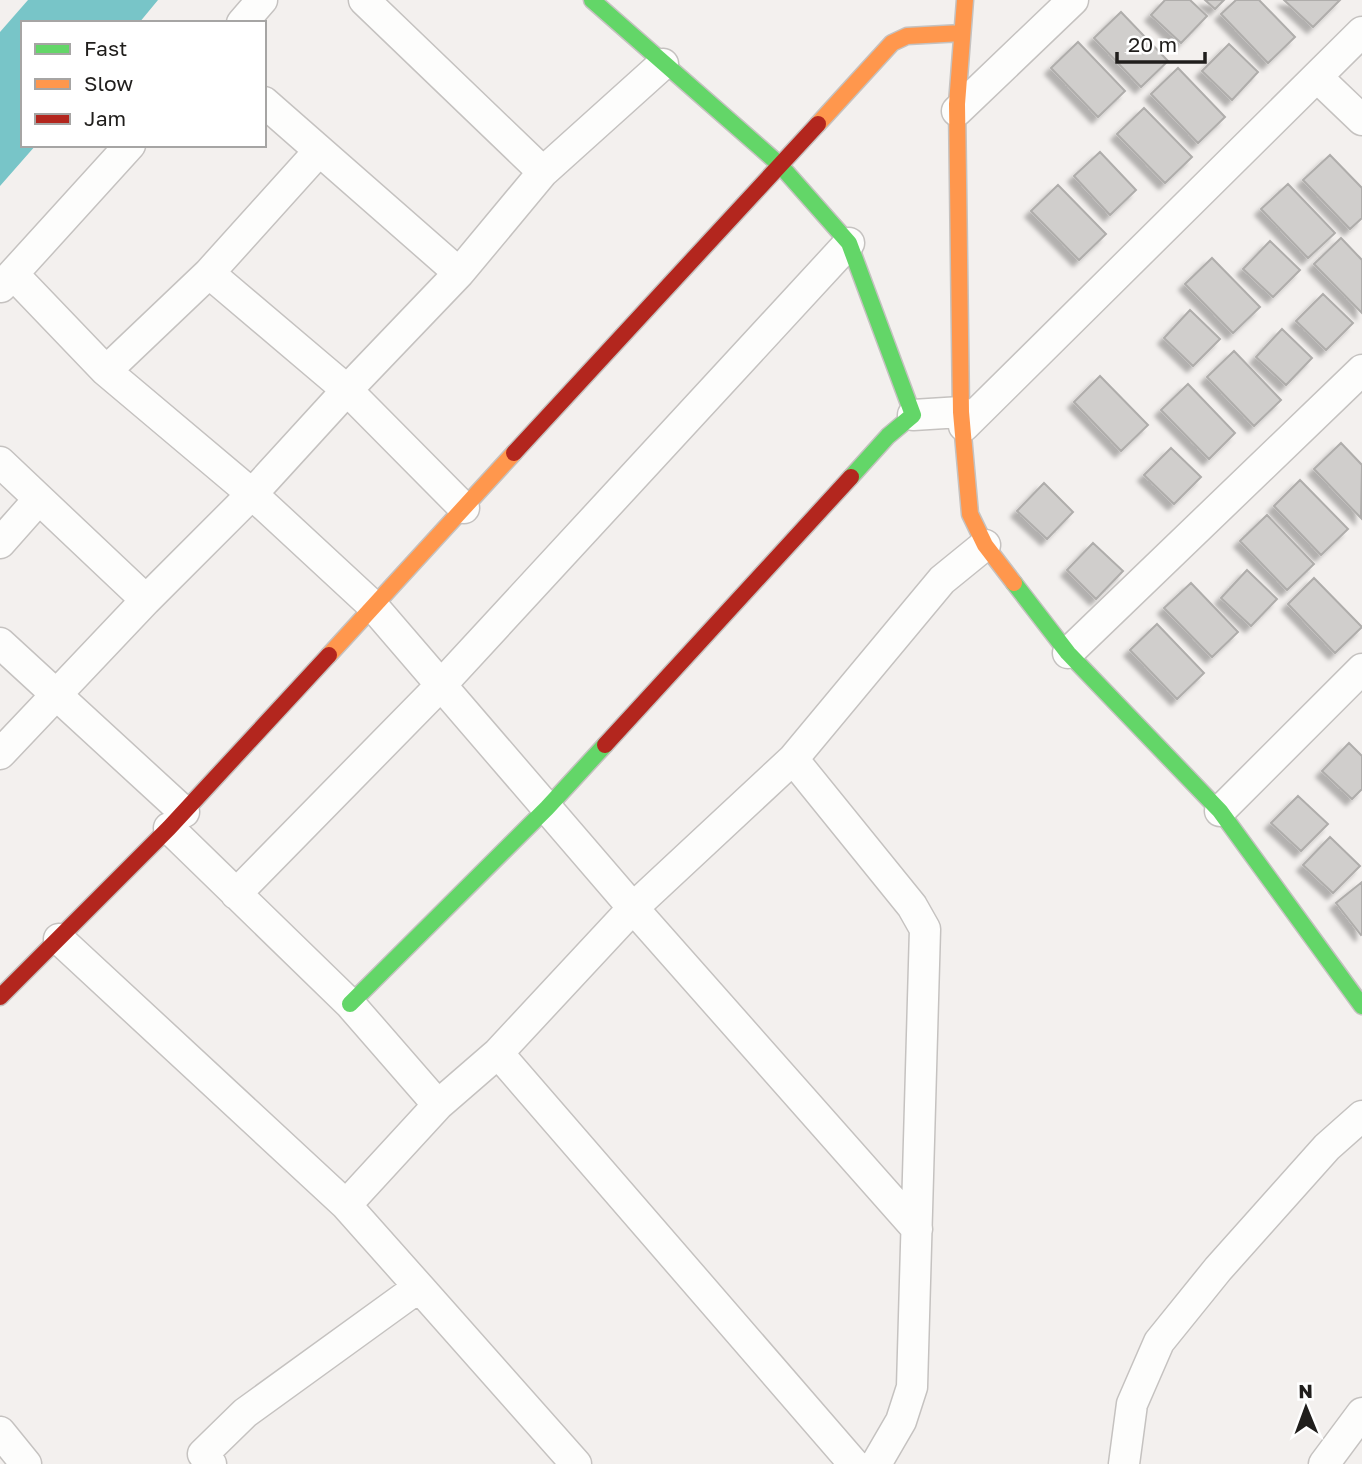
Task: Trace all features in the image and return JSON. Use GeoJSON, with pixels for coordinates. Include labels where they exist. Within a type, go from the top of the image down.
{"type":"FeatureCollection","features":[{"type":"Feature","properties":{"kind":"street"},"geometry":{"type":"LineString","coordinates":[[244,21],[262,0]]}},
{"type":"Feature","properties":{"kind":"street"},"geometry":{"type":"LineString","coordinates":[[364,0],[543,172]]}},
{"type":"Feature","properties":{"kind":"street"},"geometry":{"type":"LineString","coordinates":[[592,0],[780,165],[849,243],[941,416],[970,513],[976,553],[1220,811],[1362,1006]]}},
{"type":"Feature","properties":{"kind":"street"},"geometry":{"type":"LineString","coordinates":[[941,416],[965,0]]}},
{"type":"Feature","properties":{"kind":"street"},"geometry":{"type":"LineString","coordinates":[[957,111],[1073,0]]}},
{"type":"Feature","properties":{"kind":"street"},"geometry":{"type":"LineString","coordinates":[[350,1004],[547,808],[888,436],[941,416],[1317,77],[1362,32]]}},
{"type":"Feature","properties":{"kind":"street"},"geometry":{"type":"LineString","coordinates":[[0,997],[177,820],[892,43],[907,36],[962,33]]}},
{"type":"Feature","properties":{"kind":"street"},"geometry":{"type":"LineString","coordinates":[[0,754],[459,273],[543,172],[663,64]]}},
{"type":"Feature","properties":{"kind":"street"},"geometry":{"type":"LineString","coordinates":[[1317,77],[1362,120]]}},
{"type":"Feature","properties":{"kind":"street"},"geometry":{"type":"LineString","coordinates":[[266,104],[459,273]]}},
{"type":"Feature","properties":{"kind":"street"},"geometry":{"type":"LineString","coordinates":[[129,147],[7,281],[106,371],[251,494],[373,607],[633,908],[917,1229]]}},
{"type":"Feature","properties":{"kind":"street"},"geometry":{"type":"LineString","coordinates":[[106,371],[208,273],[319,151]]}},
{"type":"Feature","properties":{"kind":"street"},"geometry":{"type":"LineString","coordinates":[[236,894],[442,684],[849,243]]}},
{"type":"Feature","properties":{"kind":"street"},"geometry":{"type":"LineString","coordinates":[[208,273],[347,390],[464,508]]}},
{"type":"Feature","properties":{"kind":"street"},"geometry":{"type":"LineString","coordinates":[[1068,653],[1362,370]]}},
{"type":"Feature","properties":{"kind":"street"},"geometry":{"type":"LineString","coordinates":[[0,462],[146,600]]}},
{"type":"Feature","properties":{"kind":"street"},"geometry":{"type":"LineString","coordinates":[[0,543],[39,499]]}},
{"type":"Feature","properties":{"kind":"street"},"geometry":{"type":"LineString","coordinates":[[346,1205],[438,1105],[498,1053],[633,908],[793,759],[942,580],[976,553]]}},
{"type":"Feature","properties":{"kind":"street"},"geometry":{"type":"LineString","coordinates":[[0,643],[56,693],[177,820],[236,894],[350,1004],[438,1105]]}},
{"type":"Feature","properties":{"kind":"street"},"geometry":{"type":"LineString","coordinates":[[1220,811],[1362,669]]}},
{"type":"Feature","properties":{"kind":"street"},"geometry":{"type":"LineString","coordinates":[[793,759],[912,906],[925,929],[912,1387],[901,1421],[876,1464]]}},
{"type":"Feature","properties":{"kind":"street"},"geometry":{"type":"LineString","coordinates":[[59,939],[346,1205],[576,1464]]}},
{"type":"Feature","properties":{"kind":"street"},"geometry":{"type":"LineString","coordinates":[[498,1053],[854,1464]]}},
{"type":"Feature","properties":{"kind":"street"},"geometry":{"type":"LineString","coordinates":[[1124,1464],[1132,1404],[1159,1342],[1219,1269],[1327,1147],[1362,1116]]}},
{"type":"Feature","properties":{"kind":"street"},"geometry":{"type":"LineString","coordinates":[[211,1464],[203,1454],[245,1413],[419,1287]]}},
{"type":"Feature","properties":{"kind":"street"},"geometry":{"type":"LineString","coordinates":[[1324,1464],[1362,1413]]}},
{"type":"Feature","properties":{"kind":"street"},"geometry":{"type":"LineString","coordinates":[[0,1432],[26,1464]]}},
{"type":"Feature","properties":{"kind":"water"},"geometry":{"type":"Polygon","coordinates":[[[28,0],[158,0],[141,21],[21,21],[21,147],[34,147],[0,186],[0,32],[28,0]]]}},
{"type":"Feature","properties":{"kind":"building"},"geometry":{"type":"Polygon","coordinates":[[[1165,0],[1190,0],[1207,16],[1181,43],[1151,15],[1165,0]]]}},
{"type":"Feature","properties":{"kind":"building"},"geometry":{"type":"Polygon","coordinates":[[[1205,0],[1224,0],[1215,9],[1205,0]]]}},
{"type":"Feature","properties":{"kind":"building"},"geometry":{"type":"Polygon","coordinates":[[[1236,0],[1259,0],[1295,37],[1268,63],[1221,14],[1236,0]]]}},
{"type":"Feature","properties":{"kind":"building"},"geometry":{"type":"Polygon","coordinates":[[[1284,0],[1340,0],[1313,27],[1284,0]]]}},
{"type":"Feature","properties":{"kind":"building"},"geometry":{"type":"Polygon","coordinates":[[[1121,12],[1168,61],[1141,87],[1094,38],[1121,12]]]}},
{"type":"Feature","properties":{"kind":"building"},"geometry":{"type":"Polygon","coordinates":[[[1078,42],[1125,91],[1098,117],[1051,68],[1078,42]]]}},
{"type":"Feature","properties":{"kind":"building"},"geometry":{"type":"Polygon","coordinates":[[[1229,44],[1258,72],[1232,100],[1202,71],[1229,44]]]}},
{"type":"Feature","properties":{"kind":"building"},"geometry":{"type":"Polygon","coordinates":[[[1178,68],[1225,117],[1198,143],[1151,94],[1178,68]]]}},
{"type":"Feature","properties":{"kind":"building"},"geometry":{"type":"Polygon","coordinates":[[[1144,108],[1192,157],[1165,183],[1117,134],[1144,108]]]}},
{"type":"Feature","properties":{"kind":"building"},"geometry":{"type":"Polygon","coordinates":[[[1100,152],[1136,190],[1110,215],[1074,176],[1100,152]]]}},
{"type":"Feature","properties":{"kind":"building"},"geometry":{"type":"Polygon","coordinates":[[[1330,155],[1362,188],[1362,218],[1350,229],[1303,180],[1330,155]]]}},
{"type":"Feature","properties":{"kind":"building"},"geometry":{"type":"Polygon","coordinates":[[[1288,184],[1335,233],[1308,258],[1261,209],[1288,184]]]}},
{"type":"Feature","properties":{"kind":"building"},"geometry":{"type":"Polygon","coordinates":[[[1058,185],[1106,234],[1079,260],[1031,211],[1058,185]]]}},
{"type":"Feature","properties":{"kind":"building"},"geometry":{"type":"Polygon","coordinates":[[[1341,238],[1362,260],[1362,313],[1314,264],[1341,238]]]}},
{"type":"Feature","properties":{"kind":"building"},"geometry":{"type":"Polygon","coordinates":[[[1270,241],[1300,270],[1273,297],[1243,269],[1270,241]]]}},
{"type":"Feature","properties":{"kind":"building"},"geometry":{"type":"Polygon","coordinates":[[[1212,258],[1260,307],[1233,333],[1185,284],[1212,258]]]}},
{"type":"Feature","properties":{"kind":"building"},"geometry":{"type":"Polygon","coordinates":[[[1323,294],[1353,323],[1326,350],[1296,321],[1323,294]]]}},
{"type":"Feature","properties":{"kind":"building"},"geometry":{"type":"Polygon","coordinates":[[[1190,310],[1220,339],[1193,366],[1164,338],[1190,310]]]}},
{"type":"Feature","properties":{"kind":"building"},"geometry":{"type":"Polygon","coordinates":[[[1282,329],[1312,358],[1286,385],[1256,357],[1282,329]]]}},
{"type":"Feature","properties":{"kind":"building"},"geometry":{"type":"Polygon","coordinates":[[[1234,351],[1281,400],[1254,426],[1207,377],[1234,351]]]}},
{"type":"Feature","properties":{"kind":"building"},"geometry":{"type":"Polygon","coordinates":[[[1100,376],[1148,425],[1121,451],[1074,402],[1100,376]]]}},
{"type":"Feature","properties":{"kind":"building"},"geometry":{"type":"Polygon","coordinates":[[[1188,384],[1235,433],[1209,459],[1161,410],[1188,384]]]}},
{"type":"Feature","properties":{"kind":"building"},"geometry":{"type":"Polygon","coordinates":[[[1341,443],[1362,465],[1361,518],[1314,469],[1341,443]]]}},
{"type":"Feature","properties":{"kind":"building"},"geometry":{"type":"Polygon","coordinates":[[[1171,448],[1201,477],[1174,504],[1144,475],[1171,448]]]}},
{"type":"Feature","properties":{"kind":"building"},"geometry":{"type":"Polygon","coordinates":[[[1300,480],[1348,529],[1321,555],[1274,506],[1300,480]]]}},
{"type":"Feature","properties":{"kind":"building"},"geometry":{"type":"Polygon","coordinates":[[[1044,483],[1073,512],[1047,539],[1017,511],[1044,483]]]}},
{"type":"Feature","properties":{"kind":"building"},"geometry":{"type":"Polygon","coordinates":[[[1267,515],[1314,564],[1287,590],[1240,541],[1267,515]]]}},
{"type":"Feature","properties":{"kind":"building"},"geometry":{"type":"Polygon","coordinates":[[[1093,543],[1123,571],[1096,599],[1067,570],[1093,543]]]}},
{"type":"Feature","properties":{"kind":"building"},"geometry":{"type":"Polygon","coordinates":[[[1247,570],[1277,599],[1251,626],[1221,598],[1247,570]]]}},
{"type":"Feature","properties":{"kind":"building"},"geometry":{"type":"Polygon","coordinates":[[[1314,578],[1362,627],[1335,653],[1288,604],[1314,578]]]}},
{"type":"Feature","properties":{"kind":"building"},"geometry":{"type":"Polygon","coordinates":[[[1191,583],[1238,632],[1212,657],[1164,608],[1191,583]]]}},
{"type":"Feature","properties":{"kind":"building"},"geometry":{"type":"Polygon","coordinates":[[[1157,624],[1204,673],[1177,699],[1130,650],[1157,624]]]}},
{"type":"Feature","properties":{"kind":"building"},"geometry":{"type":"Polygon","coordinates":[[[1349,743],[1362,756],[1362,789],[1352,799],[1322,771],[1349,743]]]}},
{"type":"Feature","properties":{"kind":"building"},"geometry":{"type":"Polygon","coordinates":[[[1298,796],[1328,824],[1301,851],[1271,823],[1298,796]]]}},
{"type":"Feature","properties":{"kind":"building"},"geometry":{"type":"Polygon","coordinates":[[[1330,837],[1360,866],[1333,893],[1303,865],[1330,837]]]}},
{"type":"Feature","properties":{"kind":"building"},"geometry":{"type":"Polygon","coordinates":[[[1362,882],[1362,934],[1361,935],[1336,903],[1362,882]]]}},
{"type":"Feature","properties":{"kind":"traffic: fast"},"geometry":{"type":"LineString","coordinates":[[592,0],[780,165],[849,243],[913,415],[888,436],[851,477]]}},
{"type":"Feature","properties":{"kind":"traffic: fast"},"geometry":{"type":"LineString","coordinates":[[1014,583],[1068,653],[1220,811],[1362,1006]]}},
{"type":"Feature","properties":{"kind":"traffic: fast"},"geometry":{"type":"LineString","coordinates":[[350,1004],[547,808],[605,745]]}},
{"type":"Feature","properties":{"kind":"traffic: slow"},"geometry":{"type":"LineString","coordinates":[[965,0],[957,104],[961,412],[970,514],[985,545],[1014,583]]}},
{"type":"Feature","properties":{"kind":"traffic: slow"},"geometry":{"type":"LineString","coordinates":[[818,124],[892,43],[907,36],[962,33]]}},
{"type":"Feature","properties":{"kind":"traffic: slow"},"geometry":{"type":"LineString","coordinates":[[329,655],[514,453]]}},
{"type":"Feature","properties":{"kind":"traffic: jam"},"geometry":{"type":"LineString","coordinates":[[514,453],[818,124]]}},
{"type":"Feature","properties":{"kind":"traffic: jam"},"geometry":{"type":"LineString","coordinates":[[605,745],[851,477]]}},
{"type":"Feature","properties":{"kind":"traffic: jam"},"geometry":{"type":"LineString","coordinates":[[0,997],[169,828],[329,655]]}}]}
